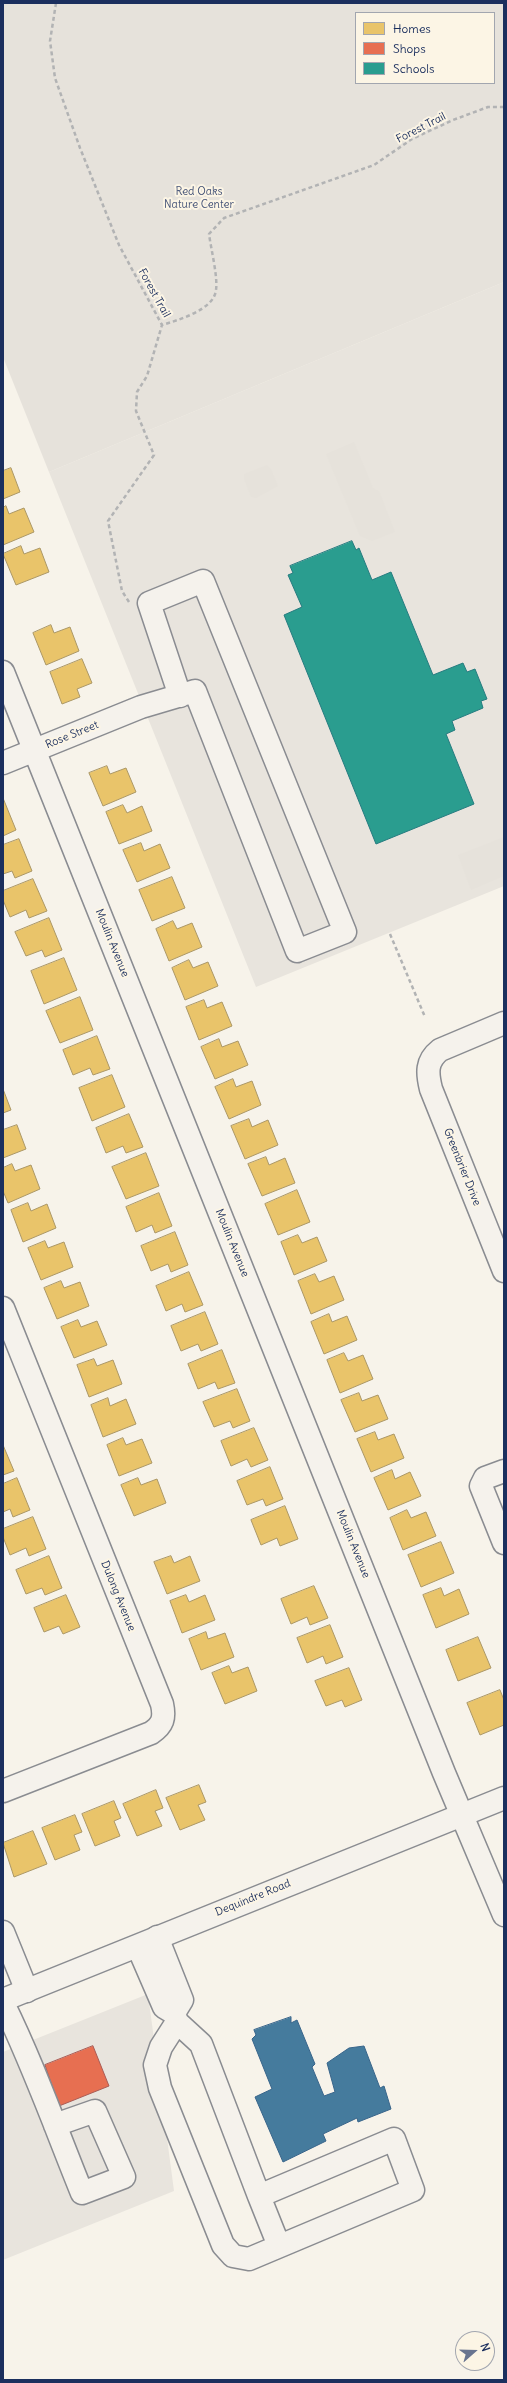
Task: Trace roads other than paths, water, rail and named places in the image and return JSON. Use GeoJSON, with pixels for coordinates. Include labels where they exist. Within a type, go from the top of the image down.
{"type":"FeatureCollection","features":[{"type":"Feature","properties":{"kind":"street","name":"Rose Street"},"geometry":{"type":"LineString","coordinates":[[3,763],[141,707],[180,696],[195,691],[297,951],[345,932],[204,581],[149,603],[180,696]]}},
{"type":"Feature","properties":{"kind":"street","name":"Moulin Avenue"},"geometry":{"type":"LineString","coordinates":[[3,672],[462,1815],[504,1915]]}},
{"type":"Feature","properties":{"kind":"street","name":"Greenbrier Drive"},"geometry":{"type":"LineString","coordinates":[[504,1023],[440,1050],[430,1061],[429,1078],[504,1271]]}},
{"type":"Feature","properties":{"kind":"street","name":"Dulong Avenue"},"geometry":{"type":"LineString","coordinates":[[3,1308],[156,1689],[164,1714],[162,1723],[151,1733],[3,1791]]}},
{"type":"Feature","properties":{"kind":"street"},"geometry":{"type":"LineString","coordinates":[[504,1471],[485,1478],[481,1486],[504,1543]]}},
{"type":"Feature","properties":{"kind":"street","name":"Dequindre Road"},"geometry":{"type":"LineString","coordinates":[[3,2001],[504,1798]]}},
{"type":"Feature","properties":{"kind":"street"},"geometry":{"type":"LineString","coordinates":[[3,1932],[27,1991]]}},
{"type":"Feature","properties":{"kind":"street"},"geometry":{"type":"LineString","coordinates":[[148,1942],[164,2007],[201,2044],[279,2246]]}},
{"type":"Feature","properties":{"kind":"street"},"geometry":{"type":"LineString","coordinates":[[3,2001],[23,2044],[54,2125]]}},
{"type":"Feature","properties":{"kind":"street"},"geometry":{"type":"LineString","coordinates":[[176,2018],[161,2047],[155,2065],[160,2088],[223,2245],[233,2256],[249,2259],[413,2190],[394,2139],[259,2196]]}},
{"type":"Feature","properties":{"kind":"park label","name":"Red Oaks Nature Center"},"geometry":{"type":"Point","coordinates":[199,198]}}]}
